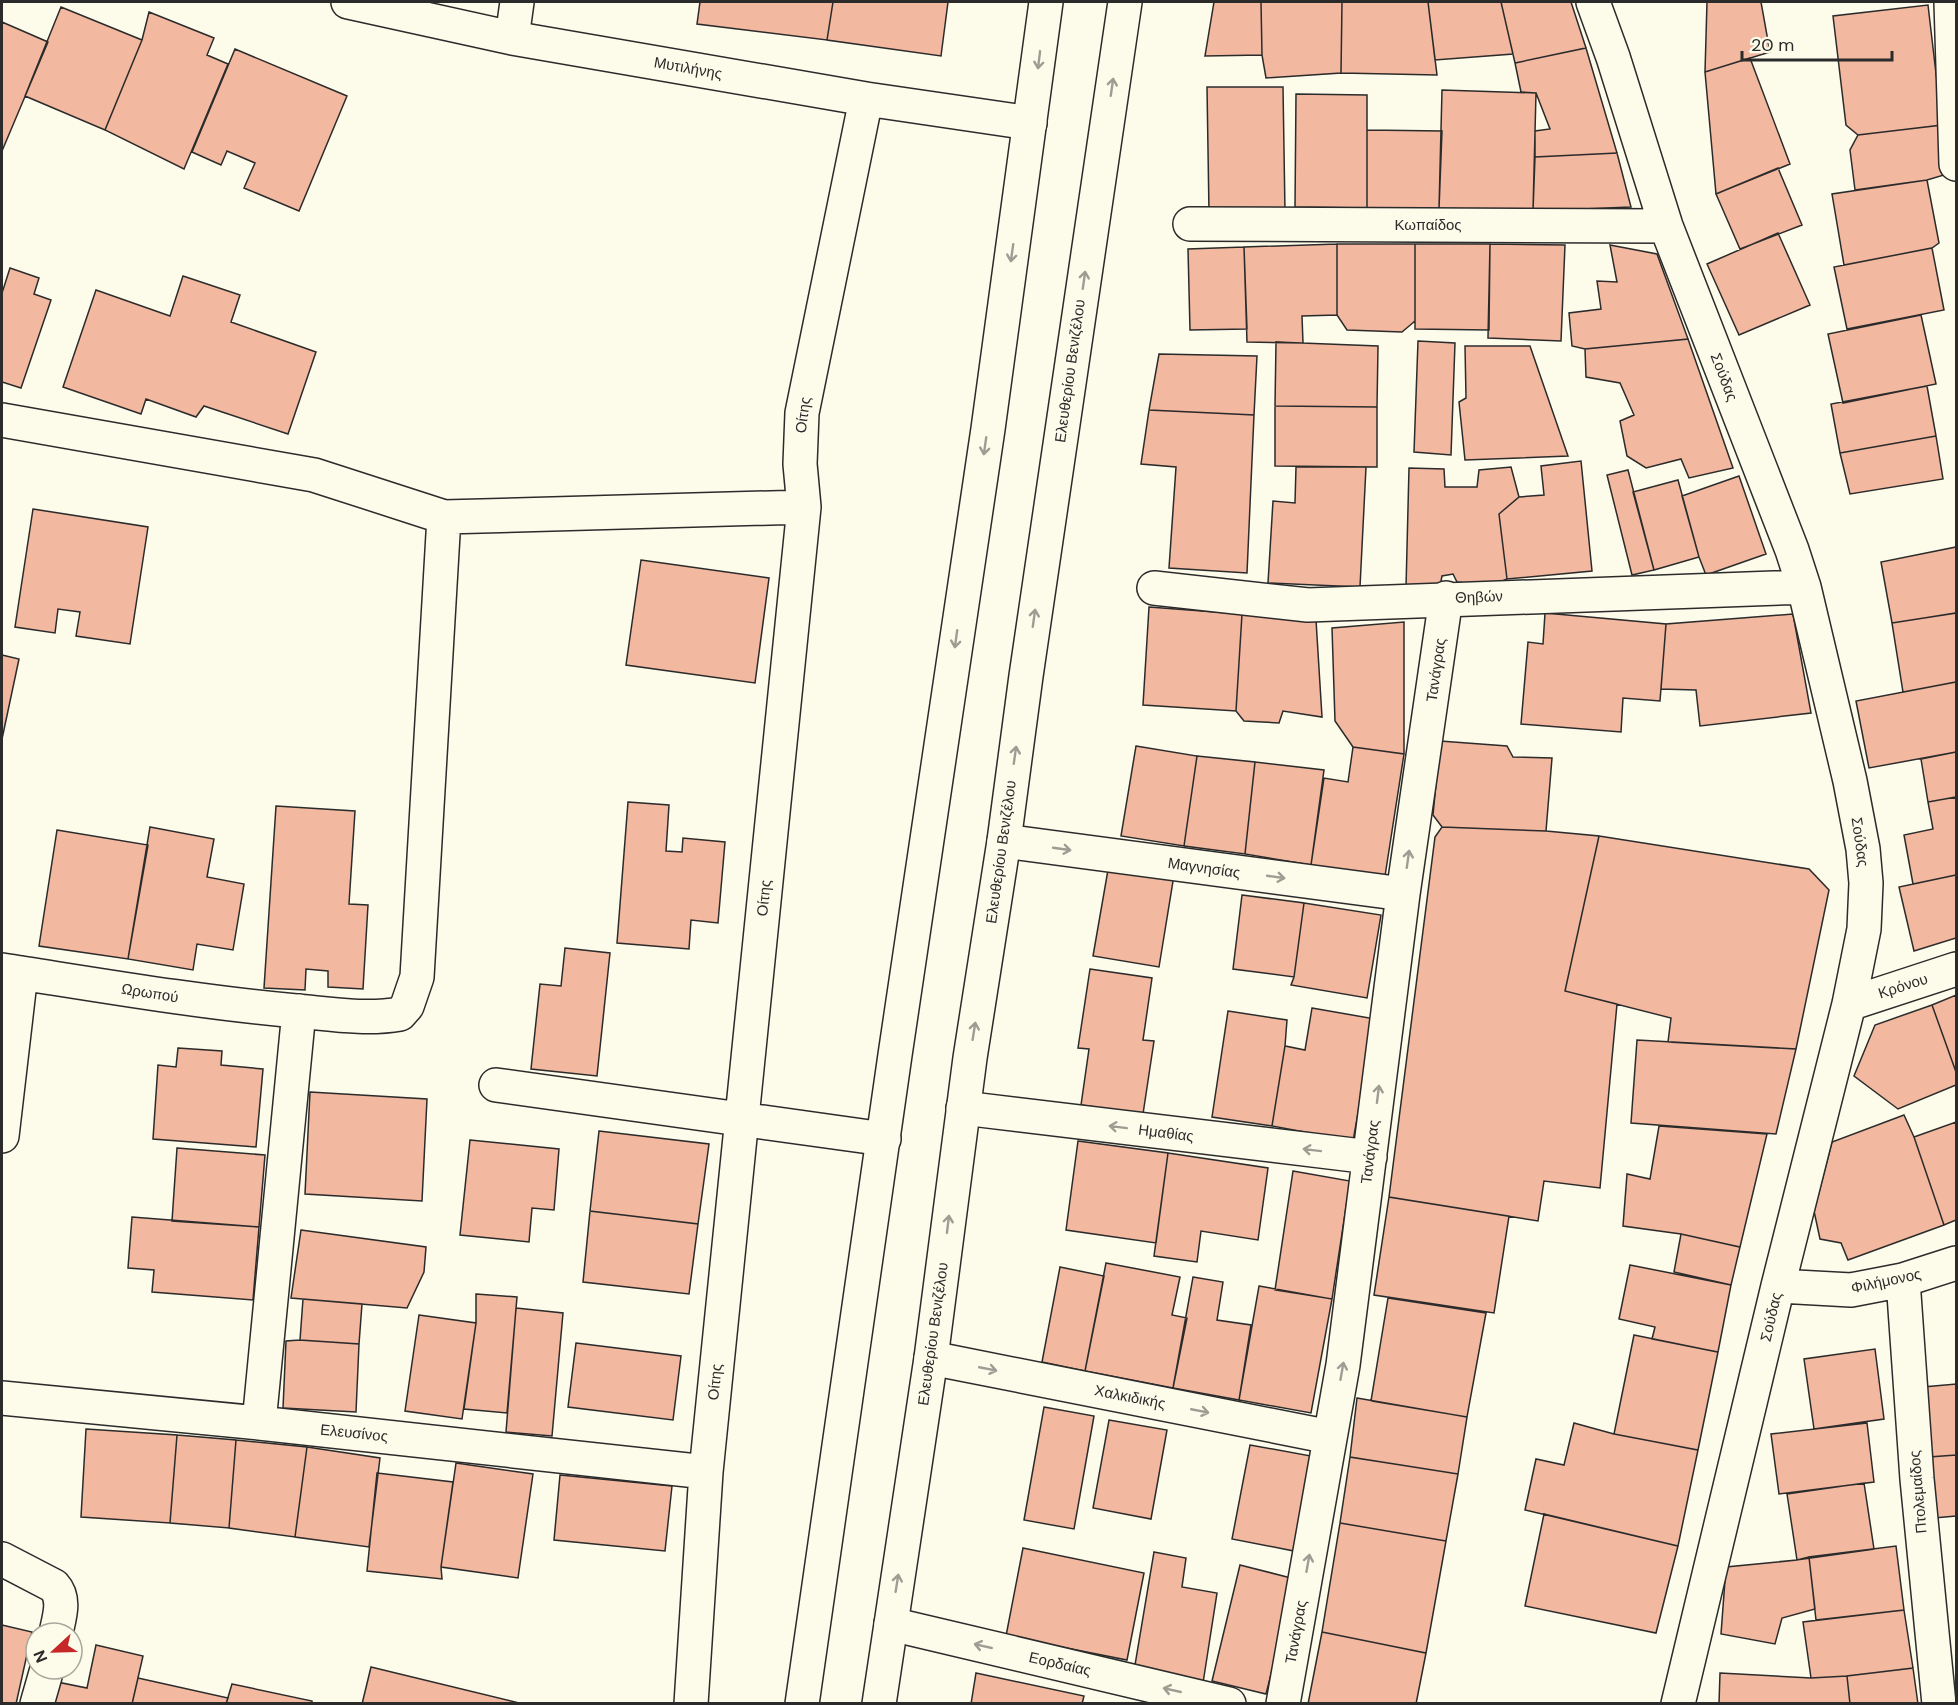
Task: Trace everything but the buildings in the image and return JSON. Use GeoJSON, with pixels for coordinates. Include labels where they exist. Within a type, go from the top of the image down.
{"type":"FeatureCollection","features":[{"type":"Feature","properties":{"kind":"street","name":"Μυτιλήνης"},"geometry":{"type":"LineString","coordinates":[[348,2],[512,38],[866,99],[1030,123]]}},
{"type":"Feature","properties":{"kind":"street"},"geometry":{"type":"LineString","coordinates":[[512,38],[517,2]]}},
{"type":"Feature","properties":{"kind":"street"},"geometry":{"type":"LineString","coordinates":[[802,1704],[1046,2]]}},
{"type":"Feature","properties":{"kind":"street","name":"Ελευθερίου Βενιζέλου"},"geometry":{"type":"LineString","coordinates":[[879,1704],[931,1358],[963,1108],[1004,841],[1125,2]]}},
{"type":"Feature","properties":{"kind":"street","name":"Σούδας"},"geometry":{"type":"LineString","coordinates":[[1593,2],[1613,57],[1666,226],[1792,550],[1804,587],[1850,782],[1863,849],[1866,883],[1864,929],[1849,1004],[1778,1286],[1678,1704]]}},
{"type":"Feature","properties":{"kind":"street"},"geometry":{"type":"LineString","coordinates":[[1951,2],[1956,164]]}},
{"type":"Feature","properties":{"kind":"street","name":"Οίτης"},"geometry":{"type":"LineString","coordinates":[[691,1704],[706,1472],[804,507],[800,464],[802,413],[866,99]]}},
{"type":"Feature","properties":{"kind":"street","name":"Κωπαίδος"},"geometry":{"type":"LineString","coordinates":[[1190,224],[1666,226]]}},
{"type":"Feature","properties":{"kind":"street"},"geometry":{"type":"LineString","coordinates":[[2,420],[314,475],[444,517],[804,507]]}},
{"type":"Feature","properties":{"kind":"street","name":"Ωρωπού"},"geometry":{"type":"LineString","coordinates":[[11,972],[232,1005],[362,1017],[400,1014],[407,1006],[417,977],[444,517]]}},
{"type":"Feature","properties":{"kind":"street","name":"Θηβών"},"geometry":{"type":"LineString","coordinates":[[1154,588],[1308,604],[1804,587]]}},
{"type":"Feature","properties":{"kind":"street","name":"Τανάγρας"},"geometry":{"type":"LineString","coordinates":[[1283,1704],[1343,1365],[1403,894],[1446,598]]}},
{"type":"Feature","properties":{"kind":"street","name":"Μαγνησίας"},"geometry":{"type":"LineString","coordinates":[[1004,841],[1403,894]]}},
{"type":"Feature","properties":{"kind":"street","name":"Κρόνου"},"geometry":{"type":"LineString","coordinates":[[1849,1004],[1956,969]]}},
{"type":"Feature","properties":{"kind":"street"},"geometry":{"type":"LineString","coordinates":[[2,1136],[11,972]]}},
{"type":"Feature","properties":{"kind":"street"},"geometry":{"type":"LineString","coordinates":[[259,1423],[299,1011]]}},
{"type":"Feature","properties":{"kind":"street"},"geometry":{"type":"LineString","coordinates":[[496,1084],[884,1139]]}},
{"type":"Feature","properties":{"kind":"street","name":"Ημαθίας"},"geometry":{"type":"LineString","coordinates":[[963,1108],[1370,1157]]}},
{"type":"Feature","properties":{"kind":"street","name":"Φιλήμονος"},"geometry":{"type":"LineString","coordinates":[[1778,1286],[1851,1290],[1903,1280],[1956,1263]]}},
{"type":"Feature","properties":{"kind":"street","name":"Πτολεμαίδος"},"geometry":{"type":"LineString","coordinates":[[1903,1280],[1917,1479],[1939,1704]]}},
{"type":"Feature","properties":{"kind":"street","name":"Χαλκιδικής"},"geometry":{"type":"LineString","coordinates":[[931,1358],[1330,1437]]}},
{"type":"Feature","properties":{"kind":"street","name":"Ελευσίνος"},"geometry":{"type":"LineString","coordinates":[[2,1398],[259,1423],[706,1472]]}},
{"type":"Feature","properties":{"kind":"street"},"geometry":{"type":"LineString","coordinates":[[2,1559],[57,1589],[61,1602],[58,1621]]}},
{"type":"Feature","properties":{"kind":"street","name":"Εορδαίας"},"geometry":{"type":"LineString","coordinates":[[891,1624],[1229,1704]]}},
{"type":"Feature","properties":{"kind":"street"},"geometry":{"type":"LineString","coordinates":[[38,1704],[44,1681]]}}]}
